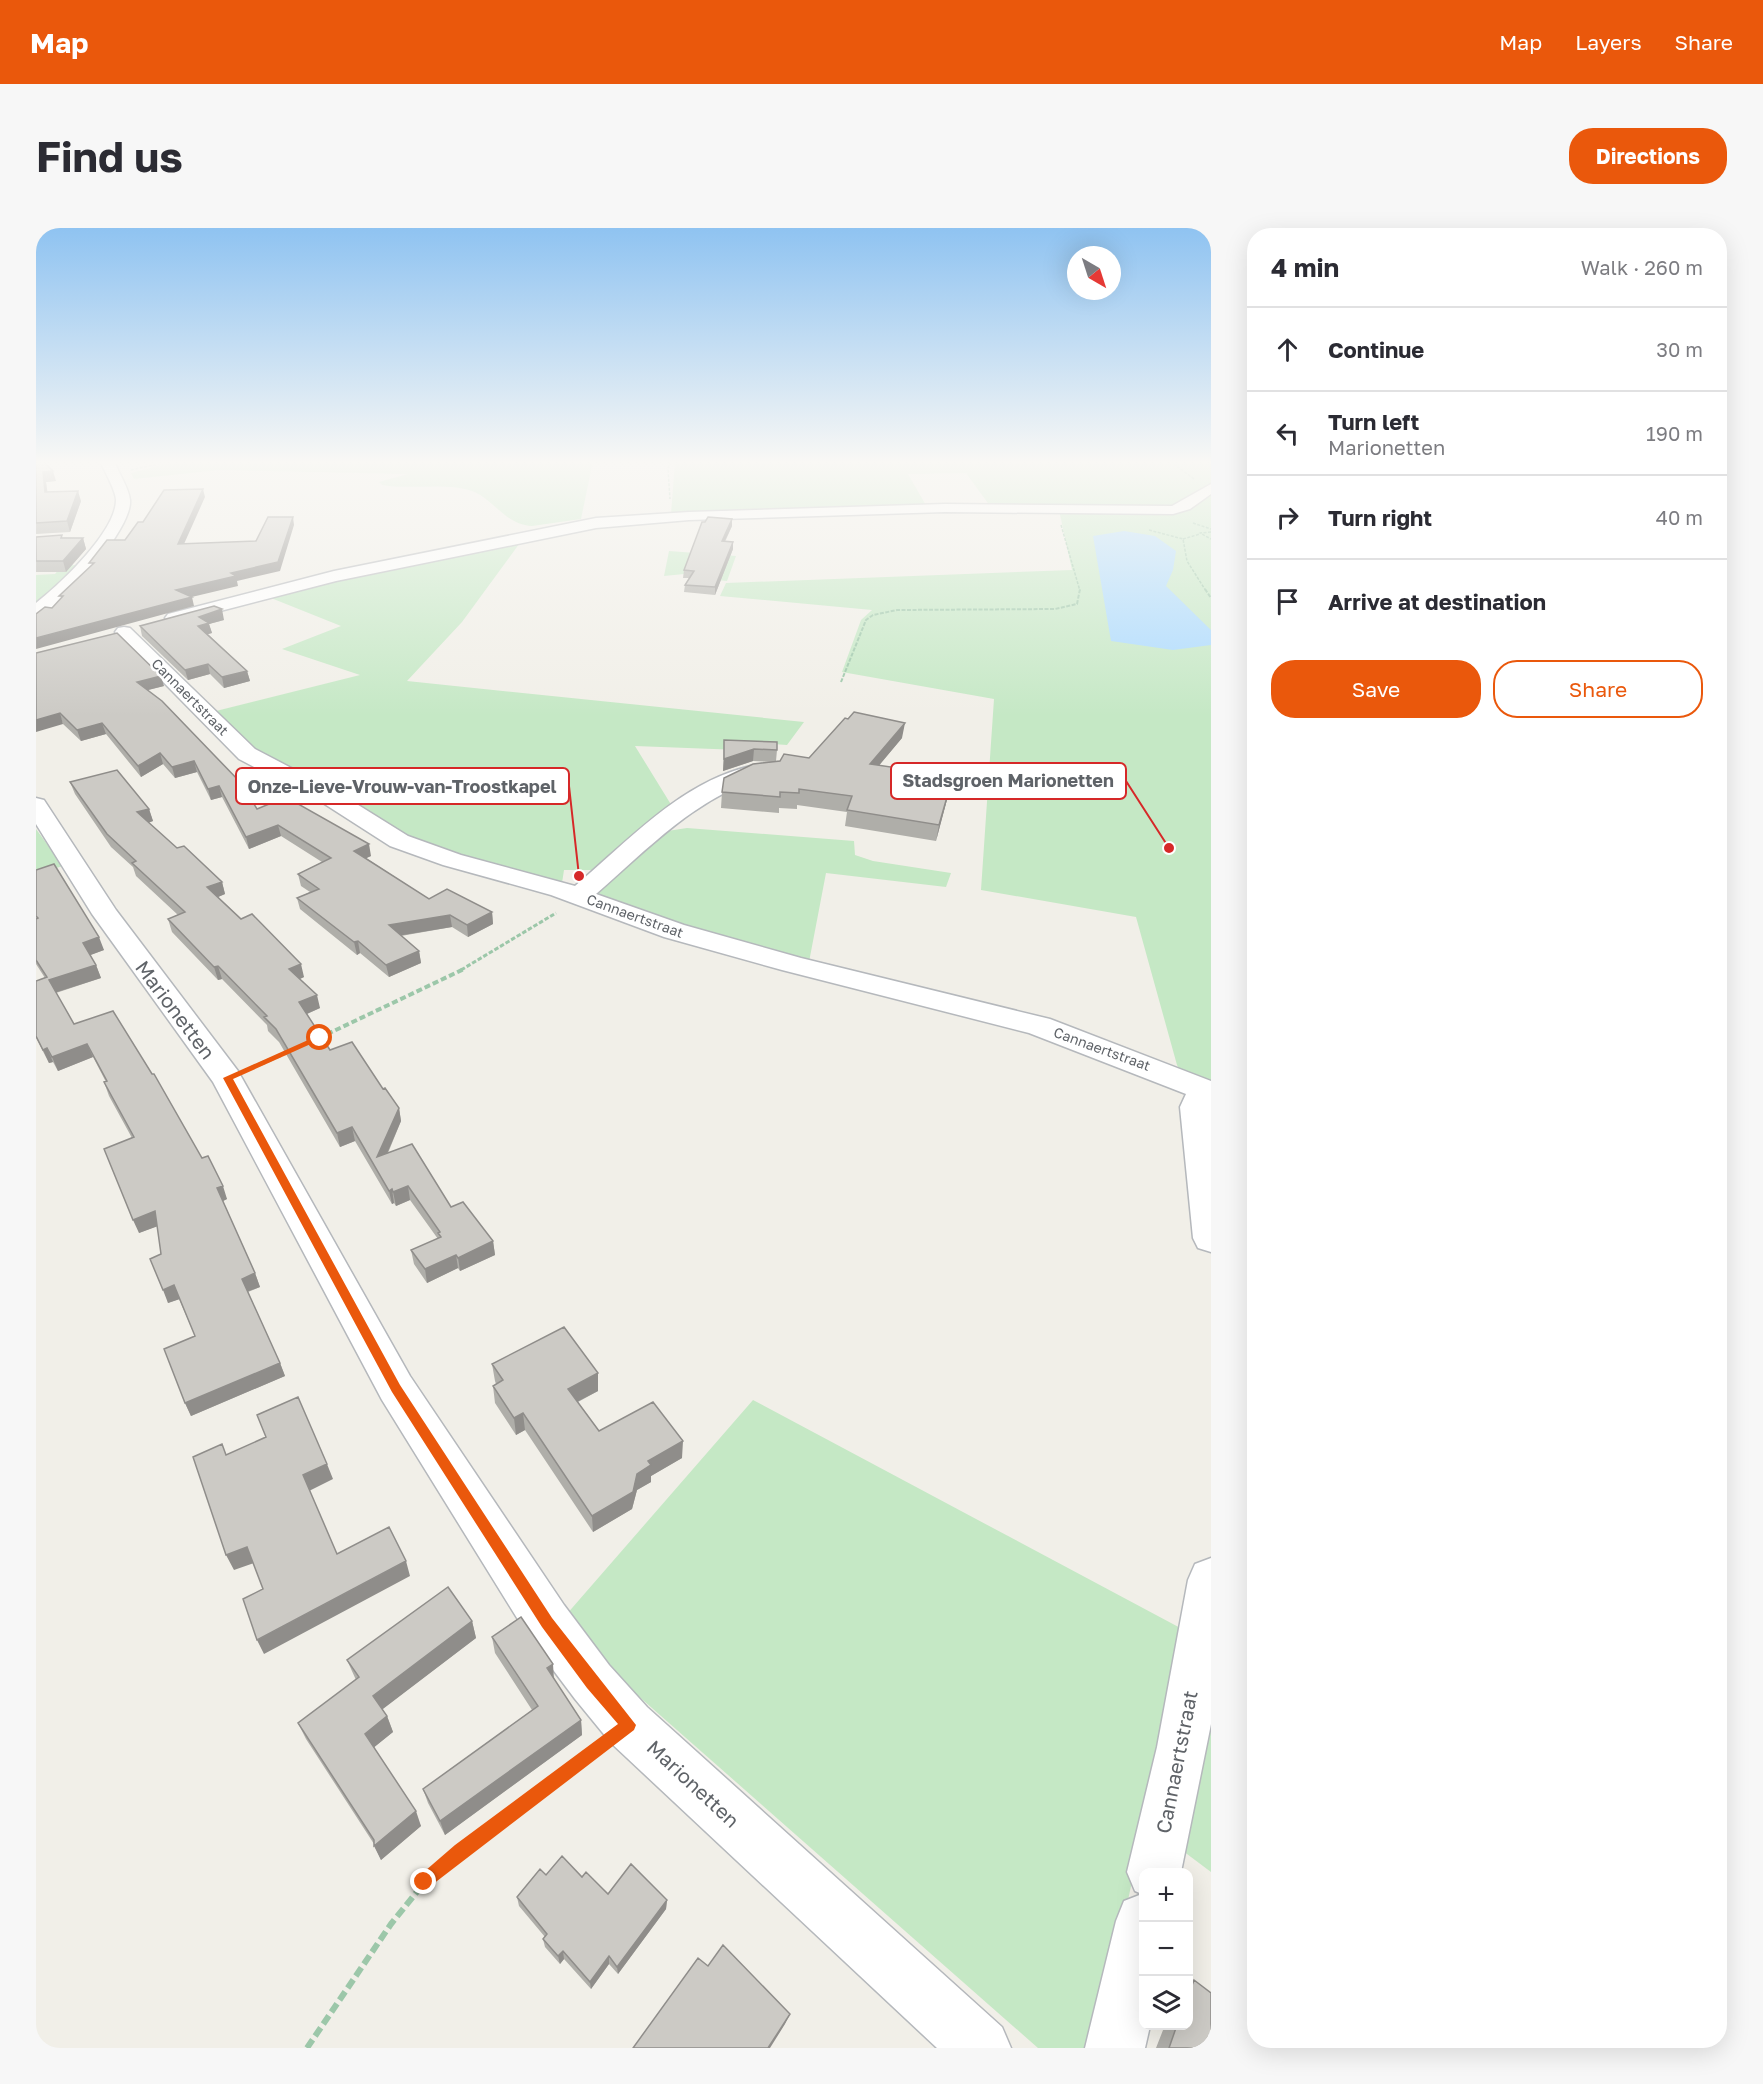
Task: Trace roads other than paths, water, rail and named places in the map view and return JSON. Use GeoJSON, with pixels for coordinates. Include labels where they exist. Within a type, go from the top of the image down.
{"type":"FeatureCollection","features":[{"type":"Feature","properties":{"kind":"street"},"geometry":{"type":"LineString","coordinates":[[36,610],[77,573],[100,546]]}},
{"type":"Feature","properties":{"kind":"street"},"geometry":{"type":"LineString","coordinates":[[102,638],[334,576],[479,546]]}},
{"type":"Feature","properties":{"kind":"street","name":"Cannaertstraat"},"geometry":{"type":"LineString","coordinates":[[142,627],[247,754],[331,798],[399,841],[452,860],[579,896],[674,931],[792,964],[1039,1026],[1171,1075],[1207,1092],[1196,1107],[1211,1238]]}},
{"type":"Feature","properties":{"kind":"street"},"geometry":{"type":"LineString","coordinates":[[579,896],[650,835],[713,788],[748,772],[770,769]]}},
{"type":"Feature","properties":{"kind":"street","name":"Marionetten"},"geometry":{"type":"LineString","coordinates":[[36,805],[105,914],[227,1078],[396,1388],[547,1622],[592,1682],[629,1725],[981,2048]]}},
{"type":"Feature","properties":{"kind":"street","name":"Cannaertstraat"},"geometry":{"type":"LineString","coordinates":[[1155,1868],[1182,1747],[1211,1580]]}},
{"type":"Feature","properties":{"kind":"street"},"geometry":{"type":"LineString","coordinates":[[1115,2048],[1143,1922]]}},
{"type":"Feature","properties":{"kind":"water"},"geometry":{"type":"Polygon","coordinates":[[[1095,546],[1169,546],[1176,551],[1173,570],[1166,586],[1211,630],[1211,645],[1173,650],[1111,641],[1095,546]]]}},
{"type":"Feature","properties":{"kind":"place","name":"Stadsgroen Marionetten"},"geometry":{"type":"Point","coordinates":[1169,848]}},
{"type":"Feature","properties":{"kind":"place","name":"Onze-Lieve-Vrouw-van-Troostkapel"},"geometry":{"type":"Point","coordinates":[579,876]}}]}
